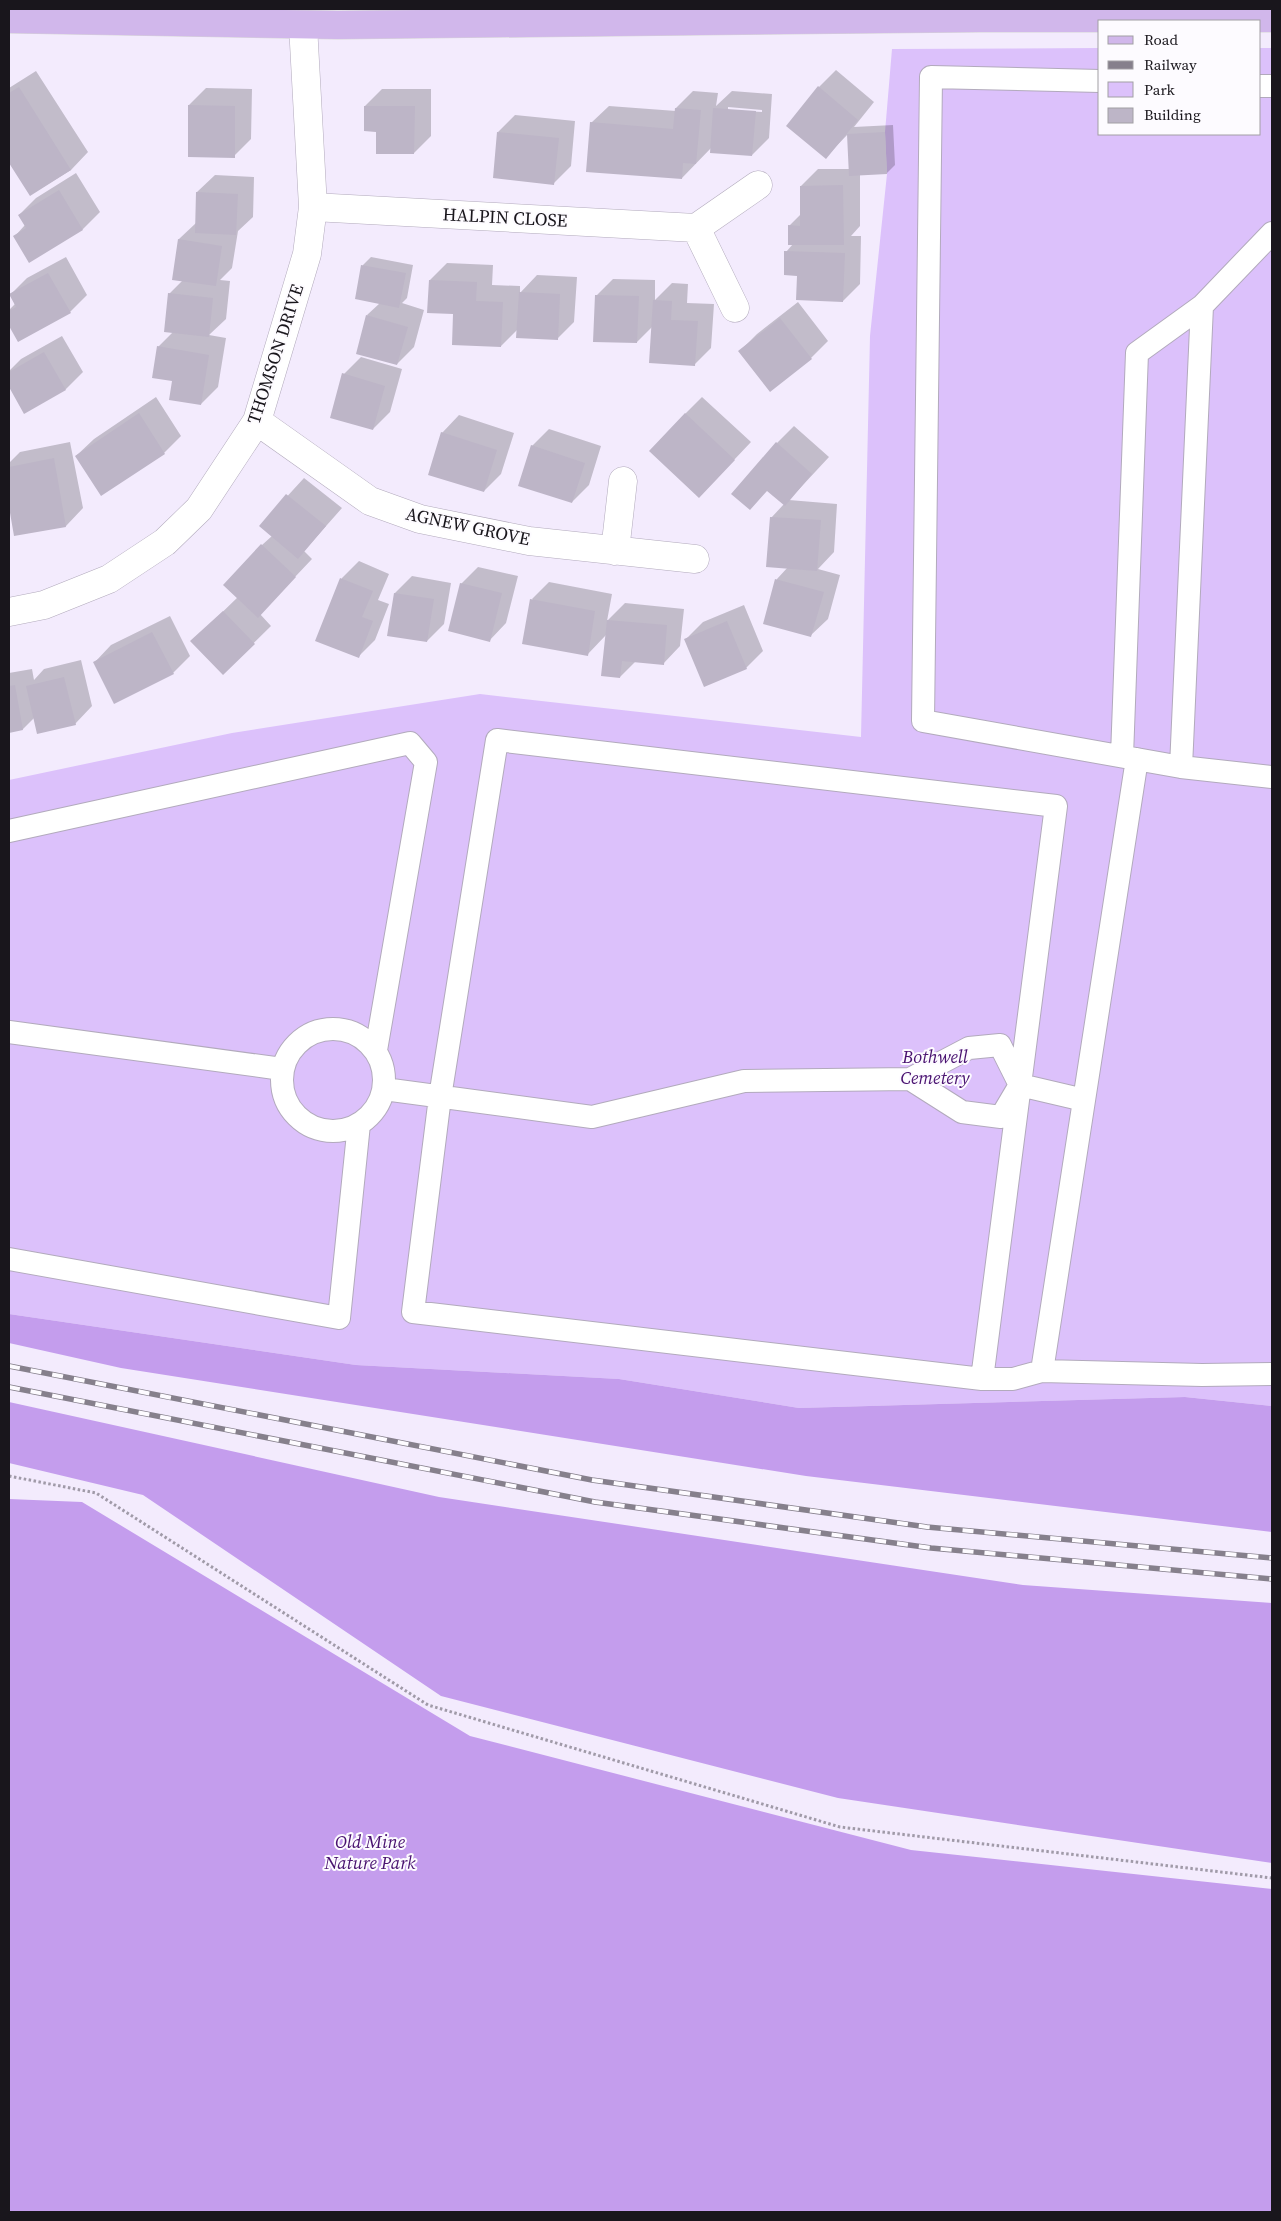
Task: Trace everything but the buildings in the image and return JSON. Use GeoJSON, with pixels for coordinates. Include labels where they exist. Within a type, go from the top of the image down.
{"type":"FeatureCollection","features":[{"type":"Feature","properties":{"kind":"main road"},"geometry":{"type":"LineString","coordinates":[[9,19],[303,25],[979,18],[1272,18]]}},
{"type":"Feature","properties":{"kind":"street","name":"THOMSON DRIVE"},"geometry":{"type":"LineString","coordinates":[[9,612],[44,605],[109,579],[165,542],[199,508],[257,421],[307,254],[313,207],[303,25]]}},
{"type":"Feature","properties":{"kind":"street"},"geometry":{"type":"LineString","coordinates":[[735,308],[696,228],[758,185]]}},
{"type":"Feature","properties":{"kind":"street","name":"HALPIN CLOSE"},"geometry":{"type":"LineString","coordinates":[[313,207],[696,228]]}},
{"type":"Feature","properties":{"kind":"street","name":"AGNEW GROVE"},"geometry":{"type":"LineString","coordinates":[[257,421],[370,501],[412,516],[529,541],[695,559]]}},
{"type":"Feature","properties":{"kind":"street"},"geometry":{"type":"LineString","coordinates":[[615,551],[624,481]]}},
{"type":"Feature","properties":{"kind":"lane"},"geometry":{"type":"LineString","coordinates":[[1098,81],[931,77],[922,722],[1130,758],[1272,777]]}},
{"type":"Feature","properties":{"kind":"lane"},"geometry":{"type":"LineString","coordinates":[[1042,1371],[1084,1100],[1130,758],[1137,353],[1202,306],[1272,233]]}},
{"type":"Feature","properties":{"kind":"lane"},"geometry":{"type":"LineString","coordinates":[[1181,766],[1202,306]]}},
{"type":"Feature","properties":{"kind":"lane"},"geometry":{"type":"LineString","coordinates":[[982,1379],[1056,806],[497,740],[440,1097],[412,1312],[982,1379],[1012,1379],[1042,1371],[1202,1376],[1272,1374]]}},
{"type":"Feature","properties":{"kind":"lane"},"geometry":{"type":"LineString","coordinates":[[9,831],[410,743],[426,762],[376,1050]]}},
{"type":"Feature","properties":{"kind":"lane"},"geometry":{"type":"LineString","coordinates":[[341,1028],[363,1038],[376,1050],[383,1067],[384,1089],[378,1106],[359,1124],[342,1131],[324,1131],[297,1117],[287,1102],[281,1085],[282,1069],[289,1052],[301,1039],[323,1029],[341,1028]]}},
{"type":"Feature","properties":{"kind":"lane"},"geometry":{"type":"LineString","coordinates":[[9,1032],[282,1069]]}},
{"type":"Feature","properties":{"kind":"lane"},"geometry":{"type":"LineString","coordinates":[[384,1089],[592,1117],[744,1080],[910,1079],[969,1048],[1000,1044],[1020,1085]]}},
{"type":"Feature","properties":{"kind":"lane"},"geometry":{"type":"LineString","coordinates":[[910,1079],[962,1112],[1000,1117],[1020,1085]]}},
{"type":"Feature","properties":{"kind":"lane"},"geometry":{"type":"LineString","coordinates":[[1020,1085],[1084,1100]]}},
{"type":"Feature","properties":{"kind":"lane"},"geometry":{"type":"LineString","coordinates":[[9,1260],[339,1318],[359,1124]]}},
{"type":"Feature","properties":{"kind":"path"},"geometry":{"type":"LineString","coordinates":[[9,1476],[96,1493],[428,1705],[840,1827],[1272,1878]]}},
{"type":"Feature","properties":{"kind":"green space","name":"Bothwell Cemetery"},"geometry":{"type":"Polygon","coordinates":[[[1098,48],[1098,135],[1261,135],[1261,48],[1272,48],[1272,1406],[1185,1397],[799,1408],[619,1379],[356,1365],[9,1314],[9,780],[232,733],[480,694],[861,737],[870,336],[887,174],[885,132],[892,49],[1098,48]]]}},
{"type":"Feature","properties":{"kind":"green space"},"geometry":{"type":"Polygon","coordinates":[[[9,1314],[356,1365],[619,1379],[799,1408],[1185,1397],[1272,1406],[1272,1532],[806,1476],[121,1368],[9,1343],[9,1314]]]}},
{"type":"Feature","properties":{"kind":"green space"},"geometry":{"type":"Polygon","coordinates":[[[9,1402],[439,1497],[1023,1585],[1272,1603],[1272,1863],[838,1798],[441,1696],[143,1495],[9,1463],[9,1402]]]}},
{"type":"Feature","properties":{"kind":"green space","name":"Old Mine Nature Park"},"geometry":{"type":"Polygon","coordinates":[[[9,1499],[82,1502],[470,1736],[911,1850],[1272,1889],[1272,2212],[9,2212],[9,1499]]]}},
{"type":"Feature","properties":{"kind":"railway"},"geometry":{"type":"LineString","coordinates":[[9,1366],[592,1480],[927,1527],[1272,1558]]}},
{"type":"Feature","properties":{"kind":"railway"},"geometry":{"type":"LineString","coordinates":[[9,1387],[595,1502],[931,1548],[1272,1579]]}}]}
